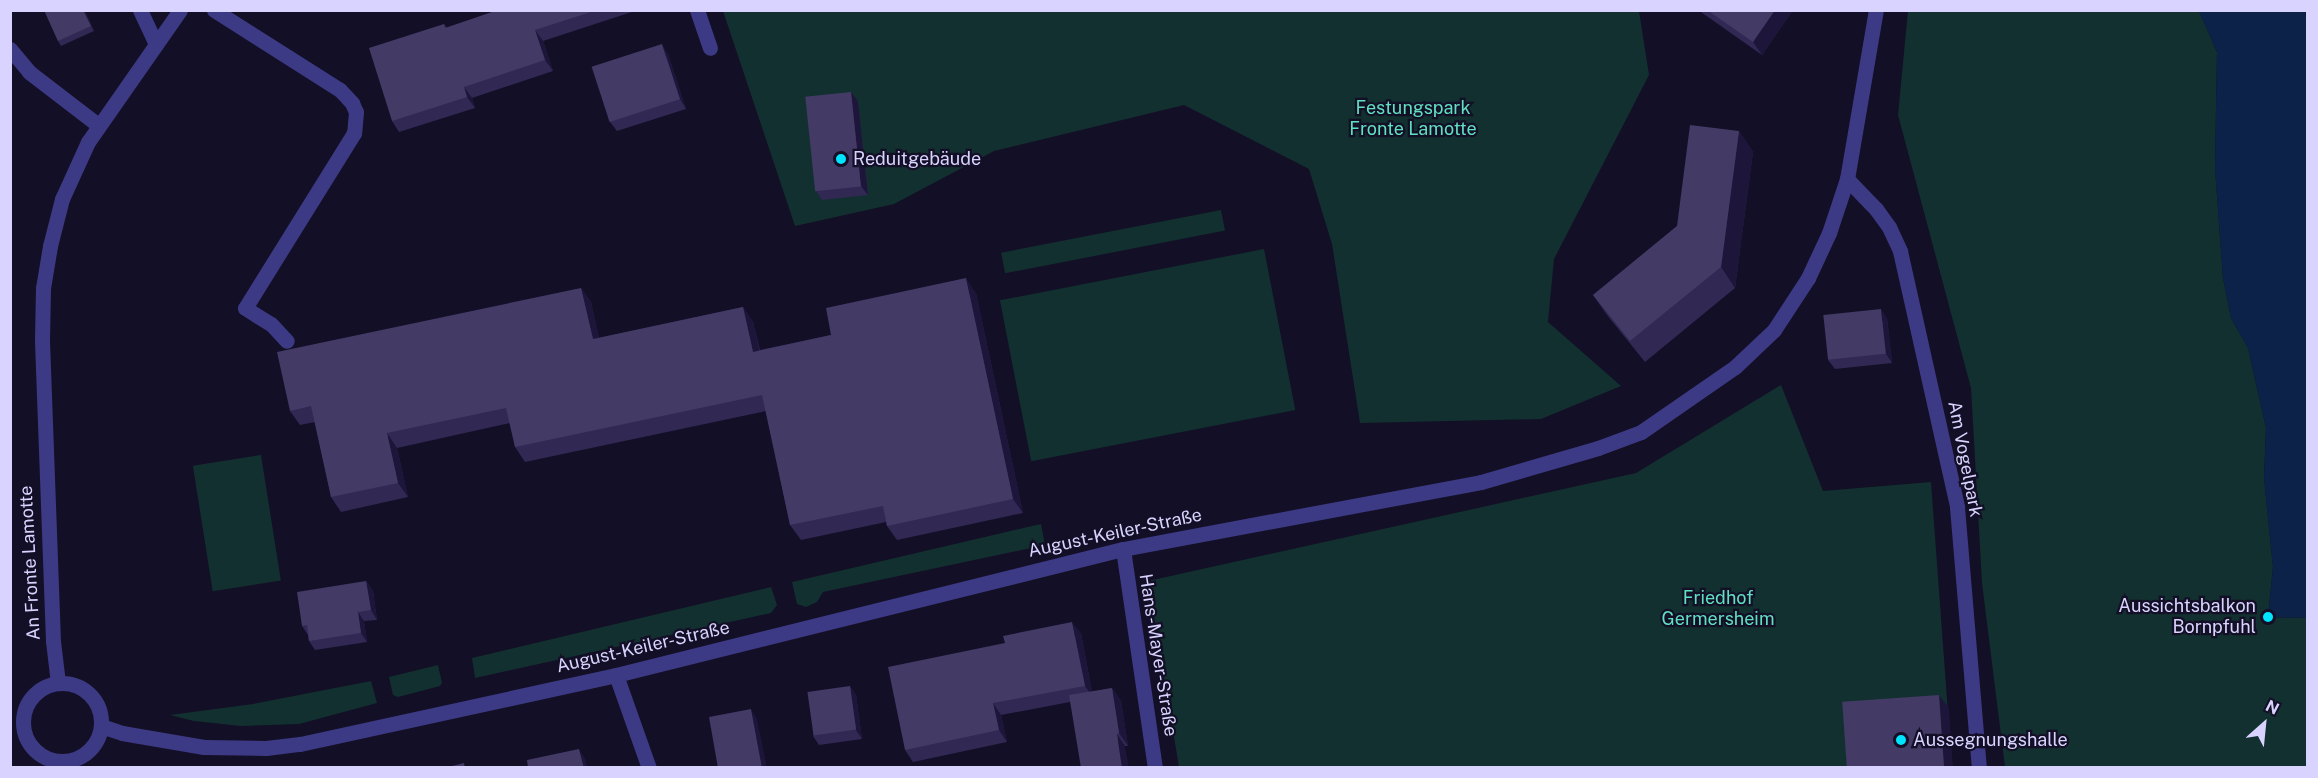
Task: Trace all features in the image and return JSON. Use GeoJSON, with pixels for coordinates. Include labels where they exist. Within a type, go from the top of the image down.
{"type":"FeatureCollection","features":[{"type":"Feature","properties":{"kind":"street"},"geometry":{"type":"LineString","coordinates":[[140,10],[156,44]]}},
{"type":"Feature","properties":{"kind":"street","name":"An Fronte Lamotte"},"geometry":{"type":"LineString","coordinates":[[58,683],[53,641],[46,483],[43,288],[62,199],[73,171],[98,124],[180,10]]}},
{"type":"Feature","properties":{"kind":"street"},"geometry":{"type":"LineString","coordinates":[[214,10],[340,90],[352,103],[356,112],[354,133],[245,308],[271,324],[287,341]]}},
{"type":"Feature","properties":{"kind":"street"},"geometry":{"type":"LineString","coordinates":[[697,10],[710,48]]}},
{"type":"Feature","properties":{"kind":"street","name":"August-Keiler-Straße"},"geometry":{"type":"LineString","coordinates":[[101,726],[122,733],[204,747],[266,748],[300,744],[616,675],[1123,549],[1481,482],[1598,448],[1641,432],[1735,367],[1774,330],[1808,278],[1829,233],[1847,179],[1876,10]]}},
{"type":"Feature","properties":{"kind":"street"},"geometry":{"type":"LineString","coordinates":[[10,48],[29,72],[98,124]]}},
{"type":"Feature","properties":{"kind":"street","name":"Am Vogelpark"},"geometry":{"type":"LineString","coordinates":[[1847,179],[1889,227],[1900,251],[1908,286],[1957,507],[1979,768]]}},
{"type":"Feature","properties":{"kind":"street","name":"Hans-Mayer-Straße"},"geometry":{"type":"LineString","coordinates":[[1123,549],[1155,768]]}},
{"type":"Feature","properties":{"kind":"street"},"geometry":{"type":"LineString","coordinates":[[616,675],[649,768]]}},
{"type":"Feature","properties":{"kind":"street"},"geometry":{"type":"LineString","coordinates":[[58,683],[80,687],[90,695],[100,714],[101,726],[98,737],[83,755],[60,764],[34,749],[16,724],[29,700],[47,686],[58,683]]}},
{"type":"Feature","properties":{"kind":"green space","name":"Festungspark Fronte Lamotte"},"geometry":{"type":"Polygon","coordinates":[[[723,11],[1639,11],[1649,75],[1554,259],[1548,322],[1621,386],[1541,419],[1360,423],[1332,244],[1309,169],[1184,105],[994,151],[894,204],[795,226],[723,11]]]}},
{"type":"Feature","properties":{"kind":"green space"},"geometry":{"type":"Polygon","coordinates":[[[1908,11],[2199,11],[2217,52],[2215,168],[2223,278],[2231,318],[2248,348],[2266,428],[2264,478],[2273,567],[2268,617],[2307,618],[2307,767],[2005,767],[1982,583],[1971,388],[1898,115],[1908,11]]]}},
{"type":"Feature","properties":{"kind":"green space"},"geometry":{"type":"Polygon","coordinates":[[[1221,210],[1225,231],[1005,273],[1001,253],[1221,210]]]}},
{"type":"Feature","properties":{"kind":"green space"},"geometry":{"type":"Polygon","coordinates":[[[1264,249],[1295,410],[1031,461],[1000,300],[1264,249]]]}},
{"type":"Feature","properties":{"kind":"green space","name":"Friedhof Germersheim"},"geometry":{"type":"Polygon","coordinates":[[[1781,385],[1823,491],[1931,482],[1952,767],[1179,767],[1148,581],[1636,473],[1781,385]]]}},
{"type":"Feature","properties":{"kind":"green space"},"geometry":{"type":"Polygon","coordinates":[[[261,455],[281,580],[213,591],[193,466],[261,455]]]}},
{"type":"Feature","properties":{"kind":"green space"},"geometry":{"type":"Polygon","coordinates":[[[1041,524],[1045,545],[823,592],[817,602],[806,607],[797,604],[792,582],[1041,524]]]}},
{"type":"Feature","properties":{"kind":"green space"},"geometry":{"type":"Polygon","coordinates":[[[771,587],[777,605],[771,613],[475,678],[472,658],[771,587]]]}},
{"type":"Feature","properties":{"kind":"green space"},"geometry":{"type":"Polygon","coordinates":[[[438,665],[442,683],[440,686],[398,697],[393,695],[389,677],[438,665]]]}},
{"type":"Feature","properties":{"kind":"green space"},"geometry":{"type":"Polygon","coordinates":[[[371,681],[377,703],[299,724],[241,726],[194,721],[170,715],[253,704],[371,681]]]}},
{"type":"Feature","properties":{"kind":"water"},"geometry":{"type":"Polygon","coordinates":[[[2199,11],[2305,11],[2307,22],[2307,618],[2268,617],[2273,567],[2264,478],[2266,428],[2248,348],[2231,318],[2223,278],[2215,168],[2217,52],[2199,11]]]}},
{"type":"Feature","properties":{"kind":"building"},"geometry":{"type":"Polygon","coordinates":[[[44,10],[83,10],[91,26],[58,41],[44,10]]]}},
{"type":"Feature","properties":{"kind":"building"},"geometry":{"type":"Polygon","coordinates":[[[498,10],[597,10],[535,30],[545,60],[464,87],[467,97],[392,121],[369,48],[444,24],[445,28],[498,10]]]}},
{"type":"Feature","properties":{"kind":"building"},"geometry":{"type":"Polygon","coordinates":[[[1707,10],[1775,10],[1753,42],[1707,10]]]}},
{"type":"Feature","properties":{"kind":"building"},"geometry":{"type":"Polygon","coordinates":[[[662,44],[680,99],[610,122],[592,67],[662,44]]]}},
{"type":"Feature","properties":{"kind":"building","name":"Reduitgebäude"},"geometry":{"type":"Polygon","coordinates":[[[851,92],[861,186],[815,191],[805,97],[851,92]]]}},
{"type":"Feature","properties":{"kind":"building"},"geometry":{"type":"Polygon","coordinates":[[[1690,125],[1739,131],[1721,267],[1630,341],[1593,295],[1677,226],[1690,125]]]}},
{"type":"Feature","properties":{"kind":"building"},"geometry":{"type":"Polygon","coordinates":[[[966,278],[1013,499],[887,526],[883,506],[790,525],[762,395],[515,447],[506,408],[387,433],[398,483],[331,497],[311,406],[290,411],[277,352],[581,288],[593,339],[743,307],[753,352],[831,335],[826,308],[966,278]]]}},
{"type":"Feature","properties":{"kind":"building"},"geometry":{"type":"Polygon","coordinates":[[[1881,309],[1886,354],[1828,360],[1823,315],[1881,309]]]}},
{"type":"Feature","properties":{"kind":"building"},"geometry":{"type":"Polygon","coordinates":[[[366,581],[371,610],[358,612],[361,633],[309,641],[307,625],[302,626],[297,592],[366,581]]]}},
{"type":"Feature","properties":{"kind":"building"},"geometry":{"type":"Polygon","coordinates":[[[1072,622],[1085,686],[993,703],[999,730],[905,750],[888,667],[1005,643],[1003,636],[1072,622]]]}},
{"type":"Feature","properties":{"kind":"building"},"geometry":{"type":"Polygon","coordinates":[[[850,686],[856,730],[814,736],[807,692],[850,686]]]}},
{"type":"Feature","properties":{"kind":"building"},"geometry":{"type":"Polygon","coordinates":[[[1112,688],[1122,768],[1081,768],[1069,695],[1112,688]]]}},
{"type":"Feature","properties":{"kind":"building","name":"Aussegnungshalle"},"geometry":{"type":"Polygon","coordinates":[[[1939,695],[1944,768],[1847,768],[1842,702],[1939,695]]]}},
{"type":"Feature","properties":{"kind":"building"},"geometry":{"type":"Polygon","coordinates":[[[751,709],[762,768],[718,768],[709,717],[751,709]]]}},
{"type":"Feature","properties":{"kind":"building"},"geometry":{"type":"Polygon","coordinates":[[[579,749],[584,768],[528,768],[527,760],[579,749]]]}},
{"type":"Feature","properties":{"kind":"building"},"geometry":{"type":"Polygon","coordinates":[[[464,763],[465,768],[444,768],[464,763]]]}},
{"type":"Feature","properties":{"kind":"place","name":"Reduitgebäude"},"geometry":{"type":"Point","coordinates":[841,159]}},
{"type":"Feature","properties":{"kind":"place","name":"Aussichtsbalkon Bornpfuhl"},"geometry":{"type":"Point","coordinates":[2268,617]}},
{"type":"Feature","properties":{"kind":"place","name":"Aussegnungshalle"},"geometry":{"type":"Point","coordinates":[1901,740]}}]}
